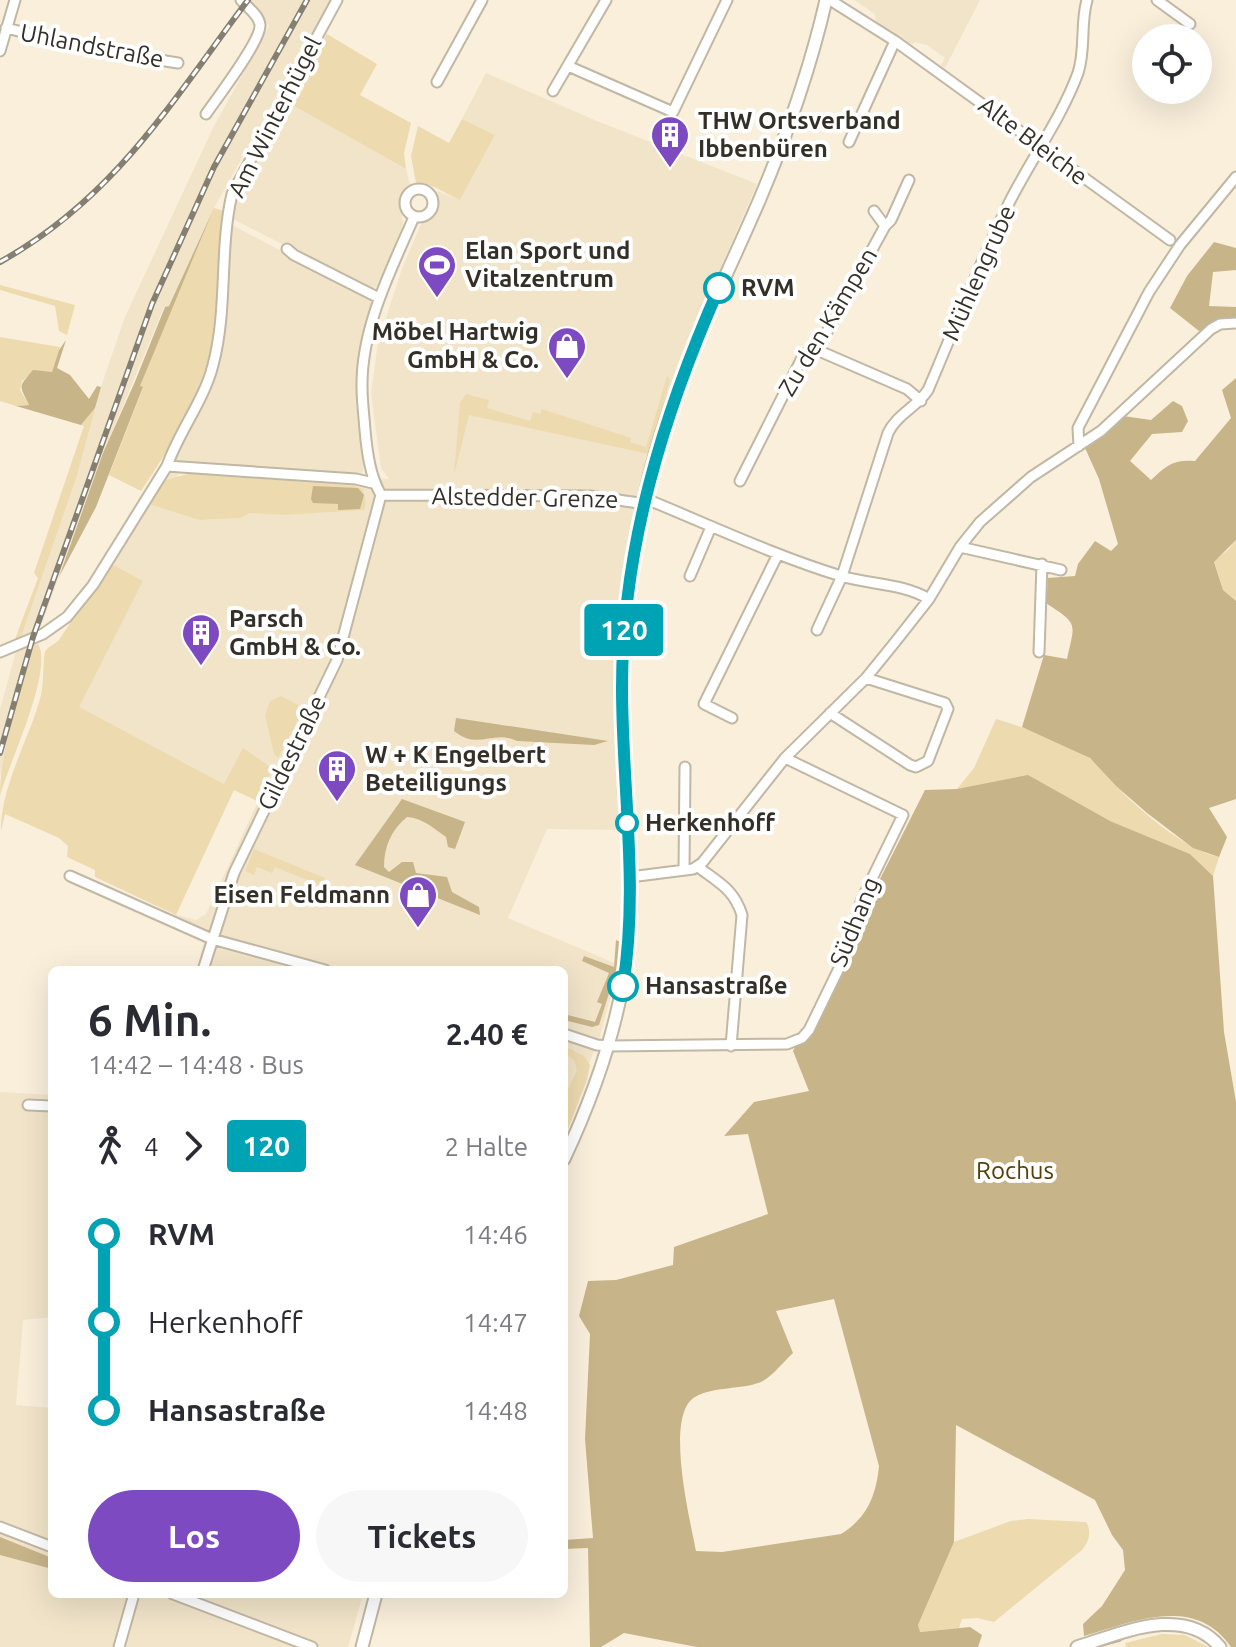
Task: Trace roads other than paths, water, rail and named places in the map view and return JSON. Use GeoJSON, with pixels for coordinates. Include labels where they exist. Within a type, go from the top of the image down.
{"type":"FeatureCollection","features":[{"type":"Feature","properties":{"kind":"street"},"geometry":{"type":"LineString","coordinates":[[0,51],[15,0]]}},
{"type":"Feature","properties":{"kind":"street"},"geometry":{"type":"LineString","coordinates":[[206,114],[254,43],[260,28],[257,17],[241,0]]}},
{"type":"Feature","properties":{"kind":"street","name":"Am Winterhügel"},"geometry":{"type":"LineString","coordinates":[[167,466],[174,445],[213,368],[222,324],[227,218],[232,194],[337,0]]}},
{"type":"Feature","properties":{"kind":"street"},"geometry":{"type":"LineString","coordinates":[[437,82],[482,0]]}},
{"type":"Feature","properties":{"kind":"street"},"geometry":{"type":"LineString","coordinates":[[553,91],[606,0]]}},
{"type":"Feature","properties":{"kind":"street"},"geometry":{"type":"LineString","coordinates":[[568,66],[673,112],[727,0]]}},
{"type":"Feature","properties":{"kind":"street"},"geometry":{"type":"LineString","coordinates":[[568,1149],[608,1046],[628,954],[630,877],[622,685],[628,598],[644,502],[682,374],[795,113],[828,0]]}},
{"type":"Feature","properties":{"kind":"street","name":"Alte Bleiche"},"geometry":{"type":"LineString","coordinates":[[828,0],[895,41],[1170,240]]}},
{"type":"Feature","properties":{"kind":"street","name":"Mühlengrube"},"geometry":{"type":"LineString","coordinates":[[842,576],[888,433],[899,417],[921,401],[982,260],[1057,119],[1079,70],[1087,0]]}},
{"type":"Feature","properties":{"kind":"street"},"geometry":{"type":"LineString","coordinates":[[1157,0],[1190,24]]}},
{"type":"Feature","properties":{"kind":"street","name":"Uhlandstraße"},"geometry":{"type":"LineString","coordinates":[[6,28],[97,50],[178,63]]}},
{"type":"Feature","properties":{"kind":"street"},"geometry":{"type":"LineString","coordinates":[[849,142],[895,41]]}},
{"type":"Feature","properties":{"kind":"street"},"geometry":{"type":"LineString","coordinates":[[1079,446],[1078,428],[1149,292],[1180,245],[1236,177]]}},
{"type":"Feature","properties":{"kind":"street","name":"Zu den Kämpen"},"geometry":{"type":"LineString","coordinates":[[740,481],[804,354],[817,350],[891,220],[909,180]]}},
{"type":"Feature","properties":{"kind":"street"},"geometry":{"type":"LineString","coordinates":[[874,211],[885,226]]}},
{"type":"Feature","properties":{"kind":"street"},"geometry":{"type":"LineString","coordinates":[[381,495],[373,483],[362,385],[367,344],[379,298],[414,217]]}},
{"type":"Feature","properties":{"kind":"street"},"geometry":{"type":"LineString","coordinates":[[287,249],[379,298]]}},
{"type":"Feature","properties":{"kind":"street"},"geometry":{"type":"LineString","coordinates":[[630,877],[698,867],[785,758],[866,678],[929,599],[960,547],[980,522],[1025,482],[1101,431],[1211,329],[1220,324],[1236,323]]}},
{"type":"Feature","properties":{"kind":"street"},"geometry":{"type":"LineString","coordinates":[[817,350],[907,389],[921,401]]}},
{"type":"Feature","properties":{"kind":"street"},"geometry":{"type":"LineString","coordinates":[[0,652],[43,634],[67,617],[93,585],[167,466],[356,479],[373,483]]}},
{"type":"Feature","properties":{"kind":"street"},"geometry":{"type":"LineString","coordinates":[[747,466],[759,472]]}},
{"type":"Feature","properties":{"kind":"street","name":"Alstedder Grenze"},"geometry":{"type":"LineString","coordinates":[[381,495],[590,496],[639,503],[651,501],[778,554],[842,576],[910,588],[929,599]]}},
{"type":"Feature","properties":{"kind":"street","name":"Gildestraße"},"geometry":{"type":"LineString","coordinates":[[204,966],[234,873],[337,660],[381,495]]}},
{"type":"Feature","properties":{"kind":"street"},"geometry":{"type":"LineString","coordinates":[[690,576],[711,527]]}},
{"type":"Feature","properties":{"kind":"street"},"geometry":{"type":"LineString","coordinates":[[960,547],[1061,570]]}},
{"type":"Feature","properties":{"kind":"street"},"geometry":{"type":"LineString","coordinates":[[732,718],[704,704],[778,554]]}},
{"type":"Feature","properties":{"kind":"street"},"geometry":{"type":"LineString","coordinates":[[1039,652],[1042,564]]}},
{"type":"Feature","properties":{"kind":"street"},"geometry":{"type":"LineString","coordinates":[[817,630],[842,576]]}},
{"type":"Feature","properties":{"kind":"street"},"geometry":{"type":"LineString","coordinates":[[830,713],[910,765],[916,767],[928,761],[948,709],[945,703],[866,678]]}},
{"type":"Feature","properties":{"kind":"street","name":"Südhang"},"geometry":{"type":"LineString","coordinates":[[608,1046],[793,1043],[809,1030],[844,958],[862,899],[903,815],[785,758]]}},
{"type":"Feature","properties":{"kind":"street"},"geometry":{"type":"LineString","coordinates":[[684,870],[685,767]]}},
{"type":"Feature","properties":{"kind":"street"},"geometry":{"type":"LineString","coordinates":[[698,867],[729,888],[742,915],[731,1046]]}},
{"type":"Feature","properties":{"kind":"street"},"geometry":{"type":"LineString","coordinates":[[70,876],[212,939],[309,966]]}},
{"type":"Feature","properties":{"kind":"street"},"geometry":{"type":"LineString","coordinates":[[568,1035],[608,1046]]}},
{"type":"Feature","properties":{"kind":"street"},"geometry":{"type":"LineString","coordinates":[[28,1105],[48,1106]]}},
{"type":"Feature","properties":{"kind":"street"},"geometry":{"type":"LineString","coordinates":[[0,1527],[48,1545]]}},
{"type":"Feature","properties":{"kind":"street"},"geometry":{"type":"LineString","coordinates":[[119,1647],[133,1598]]}},
{"type":"Feature","properties":{"kind":"street"},"geometry":{"type":"LineString","coordinates":[[183,1598],[312,1647]]}},
{"type":"Feature","properties":{"kind":"street"},"geometry":{"type":"LineString","coordinates":[[362,1647],[375,1598]]}},
{"type":"Feature","properties":{"kind":"street"},"geometry":{"type":"LineString","coordinates":[[1077,1647],[1171,1623],[1200,1629],[1220,1647]]}},
{"type":"Feature","properties":{"kind":"waterway"},"geometry":{"type":"LineString","coordinates":[[1095,1647],[1120,1640]]}},
{"type":"Feature","properties":{"kind":"railway"},"geometry":{"type":"LineString","coordinates":[[0,262],[40,237],[109,178],[166,111],[248,0]]}},
{"type":"Feature","properties":{"kind":"railway"},"geometry":{"type":"LineString","coordinates":[[0,753],[33,637],[152,304],[214,167],[307,0]]}},
{"type":"Feature","properties":{"kind":"place","name":"THW Ortsverband Ibbenbüren"},"geometry":{"type":"Point","coordinates":[670,169]}},
{"type":"Feature","properties":{"kind":"place","name":"RVM"},"geometry":{"type":"Point","coordinates":[719,288]}},
{"type":"Feature","properties":{"kind":"place","name":"Elan Sport und Vitalzentrum"},"geometry":{"type":"Point","coordinates":[437,299]}},
{"type":"Feature","properties":{"kind":"place","name":"Möbel Hartwig GmbH & Co."},"geometry":{"type":"Point","coordinates":[567,380]}},
{"type":"Feature","properties":{"kind":"place","name":"Parsch GmbH & Co."},"geometry":{"type":"Point","coordinates":[201,667]}},
{"type":"Feature","properties":{"kind":"place","name":"W + K Engelbert Beteiligungs"},"geometry":{"type":"Point","coordinates":[337,803]}},
{"type":"Feature","properties":{"kind":"place","name":"Herkenhoff"},"geometry":{"type":"Point","coordinates":[627,823]}},
{"type":"Feature","properties":{"kind":"place","name":"Eisen Feldmann"},"geometry":{"type":"Point","coordinates":[418,929]}},
{"type":"Feature","properties":{"kind":"place","name":"Hansastraße"},"geometry":{"type":"Point","coordinates":[623,986]}},
{"type":"Feature","properties":{"kind":"park label","name":"Rochus"},"geometry":{"type":"Point","coordinates":[1015,1171]}}]}
